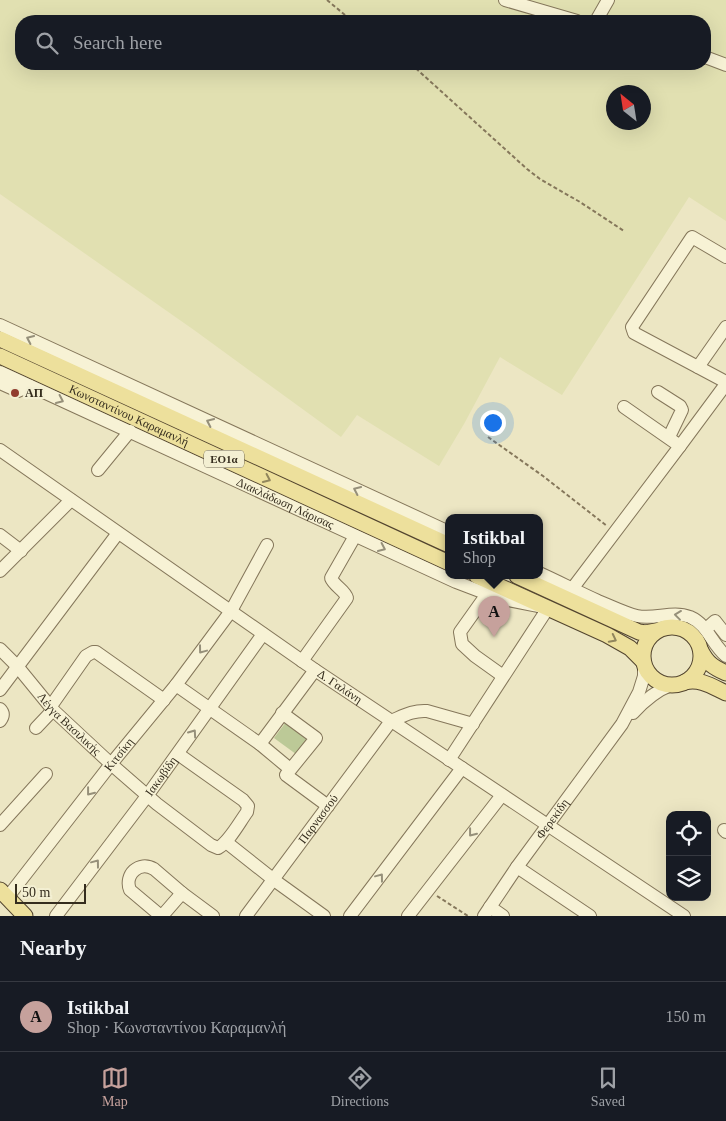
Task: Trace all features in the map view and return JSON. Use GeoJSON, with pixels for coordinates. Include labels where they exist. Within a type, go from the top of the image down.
{"type":"FeatureCollection","features":[{"type":"Feature","properties":{"kind":"main road","name":"Κωνσταντίνου Καραμανλή"},"geometry":{"type":"LineString","coordinates":[[0,339],[445,542]]}},
{"type":"Feature","properties":{"kind":"main road","name":"Κωνσταντίνου Καραμανλή"},"geometry":{"type":"LineString","coordinates":[[0,356],[445,561]]}},
{"type":"Feature","properties":{"kind":"main road"},"geometry":{"type":"LineString","coordinates":[[484,579],[621,642],[637,654],[649,674],[656,680],[678,683],[693,680],[726,693]]}},
{"type":"Feature","properties":{"kind":"main road"},"geometry":{"type":"LineString","coordinates":[[524,579],[639,632],[645,633],[668,627],[685,630],[697,640],[708,663],[726,673]]}},
{"type":"Feature","properties":{"kind":"main road"},"geometry":{"type":"LineString","coordinates":[[644,663],[643,651],[646,642],[656,631]]}},
{"type":"Feature","properties":{"kind":"main road"},"geometry":{"type":"LineString","coordinates":[[678,683],[693,676],[698,667],[701,651]]}},
{"type":"Feature","properties":{"kind":"main road"},"geometry":{"type":"LineString","coordinates":[[4,894],[25,916]]}},
{"type":"Feature","properties":{"kind":"street"},"geometry":{"type":"LineString","coordinates":[[504,0],[542,5],[564,15]]}},
{"type":"Feature","properties":{"kind":"street"},"geometry":{"type":"LineString","coordinates":[[599,15],[608,0]]}},
{"type":"Feature","properties":{"kind":"street"},"geometry":{"type":"LineString","coordinates":[[711,59],[726,65]]}},
{"type":"Feature","properties":{"kind":"street"},"geometry":{"type":"LineString","coordinates":[[572,588],[726,383],[634,333],[632,328],[692,237],[726,257]]}},
{"type":"Feature","properties":{"kind":"street"},"geometry":{"type":"LineString","coordinates":[[0,325],[445,530]]}},
{"type":"Feature","properties":{"kind":"street"},"geometry":{"type":"LineString","coordinates":[[698,367],[726,327]]}},
{"type":"Feature","properties":{"kind":"street","name":"Διακλάδωση Λάρισας"},"geometry":{"type":"LineString","coordinates":[[0,372],[445,577]]}},
{"type":"Feature","properties":{"kind":"street"},"geometry":{"type":"LineString","coordinates":[[0,383],[18,391],[30,386]]}},
{"type":"Feature","properties":{"kind":"street"},"geometry":{"type":"LineString","coordinates":[[658,392],[680,406],[682,410],[669,437]]}},
{"type":"Feature","properties":{"kind":"street"},"geometry":{"type":"LineString","coordinates":[[624,407],[680,446]]}},
{"type":"Feature","properties":{"kind":"street"},"geometry":{"type":"LineString","coordinates":[[98,470],[130,431]]}},
{"type":"Feature","properties":{"kind":"street","name":"Δ. Γαλάνη"},"geometry":{"type":"LineString","coordinates":[[0,451],[315,670],[684,916]]}},
{"type":"Feature","properties":{"kind":"street"},"geometry":{"type":"LineString","coordinates":[[0,571],[71,500]]}},
{"type":"Feature","properties":{"kind":"street"},"geometry":{"type":"LineString","coordinates":[[0,690],[118,533]]}},
{"type":"Feature","properties":{"kind":"street"},"geometry":{"type":"LineString","coordinates":[[0,535],[21,551]]}},
{"type":"Feature","properties":{"kind":"street"},"geometry":{"type":"LineString","coordinates":[[302,661],[347,598],[346,594],[332,582],[331,578],[355,536]]}},
{"type":"Feature","properties":{"kind":"street","name":"Κιτσίκη"},"geometry":{"type":"LineString","coordinates":[[4,894],[176,685],[231,611],[267,545]]}},
{"type":"Feature","properties":{"kind":"street"},"geometry":{"type":"LineString","coordinates":[[543,575],[629,614],[646,617],[681,614],[691,617],[700,623],[711,625],[726,635]]}},
{"type":"Feature","properties":{"kind":"street","name":"Διακλάδωση Λάρισας"},"geometry":{"type":"LineString","coordinates":[[449,579],[487,594],[548,608]]}},
{"type":"Feature","properties":{"kind":"street"},"geometry":{"type":"LineString","coordinates":[[487,594],[460,632],[462,644],[503,676]]}},
{"type":"Feature","properties":{"kind":"street"},"geometry":{"type":"LineString","coordinates":[[449,760],[548,608]]}},
{"type":"Feature","properties":{"kind":"street"},"geometry":{"type":"LineString","coordinates":[[711,625],[715,645],[726,656]]}},
{"type":"Feature","properties":{"kind":"street","name":"Ιακωβίδη"},"geometry":{"type":"LineString","coordinates":[[56,916],[178,754],[264,634]]}},
{"type":"Feature","properties":{"kind":"street","name":"Λέγγα Βασιλικής"},"geometry":{"type":"LineString","coordinates":[[0,649],[18,666],[52,708],[147,796],[212,845],[222,845],[324,916]]}},
{"type":"Feature","properties":{"kind":"street"},"geometry":{"type":"LineString","coordinates":[[36,728],[52,708],[86,656],[93,652],[96,652],[164,700]]}},
{"type":"Feature","properties":{"kind":"street","name":"Φερεκίδη"},"geometry":{"type":"LineString","coordinates":[[487,912],[517,867],[622,724],[640,692],[644,676],[644,663]]}},
{"type":"Feature","properties":{"kind":"street"},"geometry":{"type":"LineString","coordinates":[[260,744],[315,670]]}},
{"type":"Feature","properties":{"kind":"street"},"geometry":{"type":"LineString","coordinates":[[702,682],[707,691],[726,701]]}},
{"type":"Feature","properties":{"kind":"street","name":"Φερεκίδη"},"geometry":{"type":"LineString","coordinates":[[622,724],[657,691],[678,683]]}},
{"type":"Feature","properties":{"kind":"street"},"geometry":{"type":"LineString","coordinates":[[176,685],[260,744],[290,769]]}},
{"type":"Feature","properties":{"kind":"street"},"geometry":{"type":"LineString","coordinates":[[0,709],[3,717],[0,721]]}},
{"type":"Feature","properties":{"kind":"street"},"geometry":{"type":"LineString","coordinates":[[391,720],[413,711],[427,711],[473,724]]}},
{"type":"Feature","properties":{"kind":"street"},"geometry":{"type":"LineString","coordinates":[[282,713],[316,738],[286,775],[328,806]]}},
{"type":"Feature","properties":{"kind":"street","name":"Παρνασσού"},"geometry":{"type":"LineString","coordinates":[[246,916],[391,720]]}},
{"type":"Feature","properties":{"kind":"street"},"geometry":{"type":"LineString","coordinates":[[178,754],[243,800],[248,806],[247,812],[222,845]]}},
{"type":"Feature","properties":{"kind":"street"},"geometry":{"type":"LineString","coordinates":[[350,916],[462,768]]}},
{"type":"Feature","properties":{"kind":"street"},"geometry":{"type":"LineString","coordinates":[[0,825],[46,774]]}},
{"type":"Feature","properties":{"kind":"street"},"geometry":{"type":"LineString","coordinates":[[408,916],[502,795]]}},
{"type":"Feature","properties":{"kind":"street"},"geometry":{"type":"LineString","coordinates":[[182,893],[162,916],[130,890],[128,880],[133,871],[138,867],[149,866],[213,916]]}},
{"type":"Feature","properties":{"kind":"street"},"geometry":{"type":"LineString","coordinates":[[517,867],[590,916]]}},
{"type":"Feature","properties":{"kind":"street"},"geometry":{"type":"LineString","coordinates":[[487,912],[503,916]]}},
{"type":"Feature","properties":{"kind":"path"},"geometry":{"type":"LineString","coordinates":[[327,0],[344,15]]}},
{"type":"Feature","properties":{"kind":"path"},"geometry":{"type":"LineString","coordinates":[[418,70],[527,169],[624,231]]}},
{"type":"Feature","properties":{"kind":"path"},"geometry":{"type":"LineString","coordinates":[[488,437],[543,476],[614,533]]}},
{"type":"Feature","properties":{"kind":"path"},"geometry":{"type":"LineString","coordinates":[[428,890],[468,916]]}},
{"type":"Feature","properties":{"kind":"green space"},"geometry":{"type":"Polygon","coordinates":[[[0,0],[726,0],[726,221],[689,197],[562,395],[500,357],[439,466],[357,415],[341,437],[194,330],[0,194],[0,0]]]}},
{"type":"Feature","properties":{"kind":"green space"},"geometry":{"type":"Polygon","coordinates":[[[292,714],[318,733],[300,757],[274,738],[292,714]]]}},
{"type":"Feature","properties":{"kind":"place","name":"ΑΠ"},"geometry":{"type":"Point","coordinates":[15,393]}},
{"type":"Feature","properties":{"kind":"place","name":"Istikbal"},"geometry":{"type":"Point","coordinates":[494,637]}}]}
